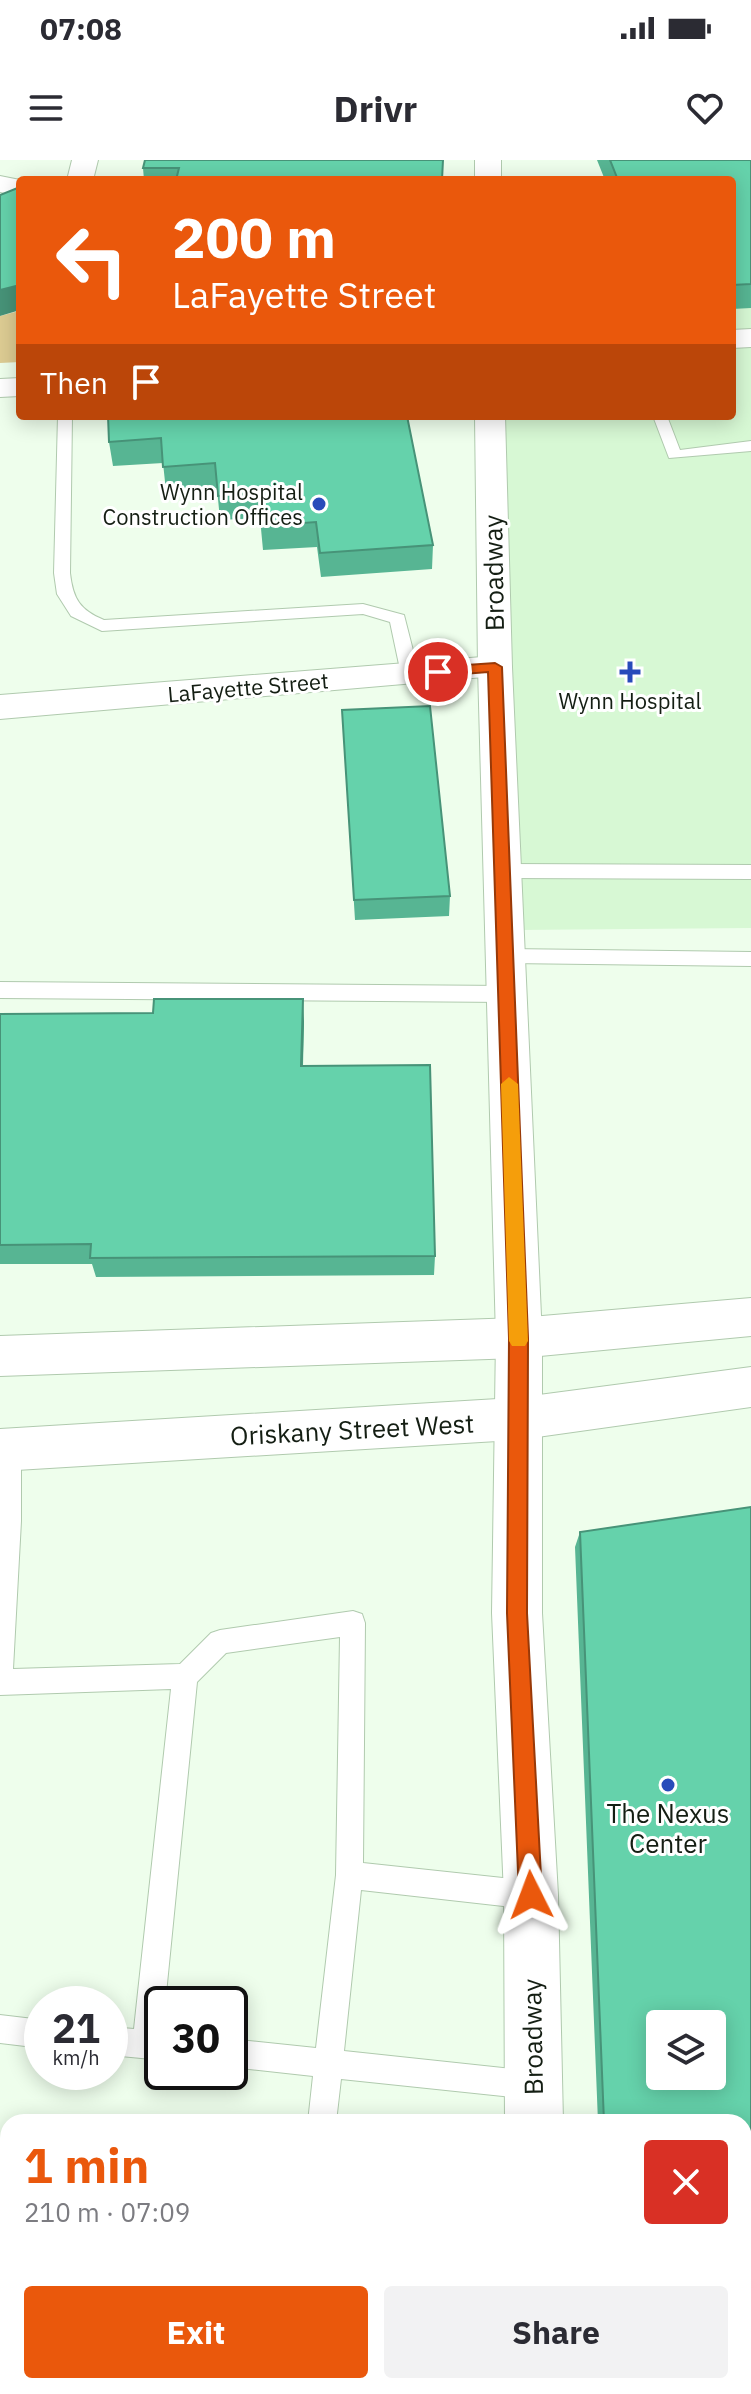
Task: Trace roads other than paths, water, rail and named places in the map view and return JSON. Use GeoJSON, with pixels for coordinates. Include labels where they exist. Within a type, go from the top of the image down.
{"type":"FeatureCollection","features":[{"type":"Feature","properties":{"kind":"street","name":"Broadway"},"geometry":{"type":"LineString","coordinates":[[490,420],[495,667],[519,1338],[516,1419],[517,1613],[531,1895],[533,2103]]}},
{"type":"Feature","properties":{"kind":"street","name":"LaFayette Street"},"geometry":{"type":"LineString","coordinates":[[0,707],[495,667]]}},
{"type":"Feature","properties":{"kind":"street"},"geometry":{"type":"LineString","coordinates":[[0,1356],[519,1338],[751,1317]]}},
{"type":"Feature","properties":{"kind":"street","name":"Oriskany Street West"},"geometry":{"type":"LineString","coordinates":[[4,1450],[516,1419],[751,1387]]}},
{"type":"Feature","properties":{"kind":"lane"},"geometry":{"type":"LineString","coordinates":[[65,420],[63,595],[77,616],[102,626],[363,609],[398,619],[410,674]]}},
{"type":"Feature","properties":{"kind":"lane"},"geometry":{"type":"LineString","coordinates":[[661,420],[674,455],[751,446]]}},
{"type":"Feature","properties":{"kind":"lane"},"geometry":{"type":"LineString","coordinates":[[502,871],[751,872]]}},
{"type":"Feature","properties":{"kind":"lane"},"geometry":{"type":"LineString","coordinates":[[0,990],[506,975],[751,959]]}},
{"type":"Feature","properties":{"kind":"lane"},"geometry":{"type":"LineString","coordinates":[[4,1450],[9,1521],[0,1679],[185,1676]]}},
{"type":"Feature","properties":{"kind":"lane"},"geometry":{"type":"LineString","coordinates":[[159,1986],[185,1676],[220,1642],[353,1623],[349,1875],[323,2114]]}},
{"type":"Feature","properties":{"kind":"lane"},"geometry":{"type":"LineString","coordinates":[[349,1875],[531,1895]]}},
{"type":"Feature","properties":{"kind":"lane"},"geometry":{"type":"LineString","coordinates":[[0,2029],[24,2032]]}},
{"type":"Feature","properties":{"kind":"lane"},"geometry":{"type":"LineString","coordinates":[[248,2055],[327,2063],[533,2103]]}},
{"type":"Feature","properties":{"kind":"place","name":"Wynn Hospital Construction Offices"},"geometry":{"type":"Point","coordinates":[319,504]}},
{"type":"Feature","properties":{"kind":"place","name":"Wynn Hospital"},"geometry":{"type":"Point","coordinates":[630,672]}},
{"type":"Feature","properties":{"kind":"place","name":"The Nexus Center"},"geometry":{"type":"Point","coordinates":[668,1785]}}]}
